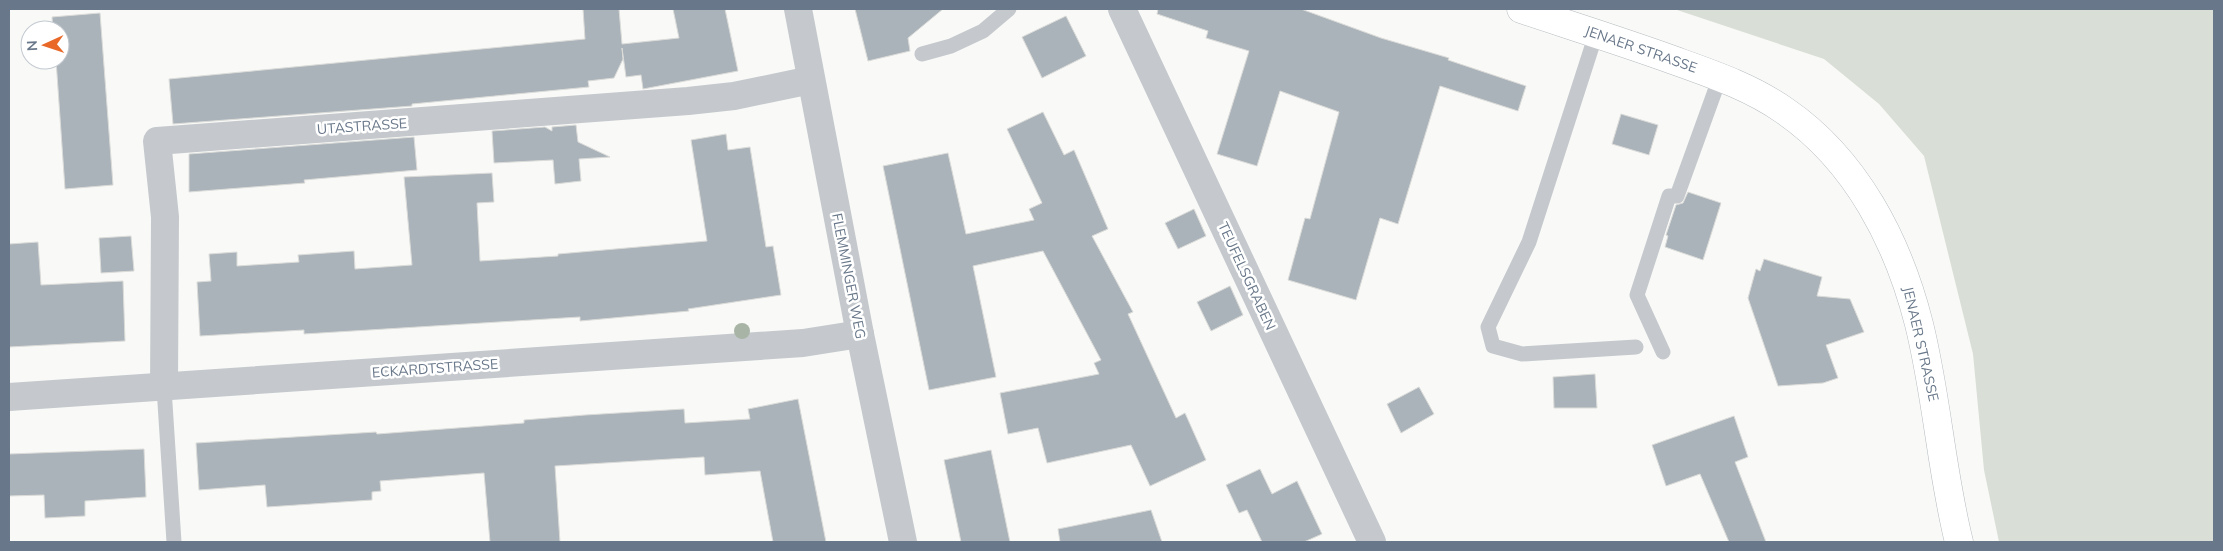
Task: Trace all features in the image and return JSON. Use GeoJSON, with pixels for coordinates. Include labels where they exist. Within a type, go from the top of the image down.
{"type":"FeatureCollection","features":[{"type":"Feature","properties":{"kind":"main road","name":"JENAER STRASSE"},"geometry":{"type":"LineString","coordinates":[[1520,9],[1720,77],[1750,90],[1785,111],[1822,140],[1848,171],[1881,224],[1908,286],[1929,370],[1946,480],[1959,542]]}},
{"type":"Feature","properties":{"kind":"street","name":"FLEMMINGER WEG"},"geometry":{"type":"LineString","coordinates":[[798,9],[860,334],[903,542]]}},
{"type":"Feature","properties":{"kind":"street","name":"TEUFELSGRABEN"},"geometry":{"type":"LineString","coordinates":[[1122,9],[1372,542]]}},
{"type":"Feature","properties":{"kind":"street","name":"UTASTRASSE"},"geometry":{"type":"LineString","coordinates":[[164,388],[164,218],[157,141],[688,101],[734,96],[812,80]]}},
{"type":"Feature","properties":{"kind":"street","name":"ECKARDTSTRASSE"},"geometry":{"type":"LineString","coordinates":[[9,397],[164,388],[820,342],[860,334]]}},
{"type":"Feature","properties":{"kind":"lane"},"geometry":{"type":"LineString","coordinates":[[922,54],[952,46],[983,31],[1009,9]]}},
{"type":"Feature","properties":{"kind":"lane"},"geometry":{"type":"LineString","coordinates":[[1596,34],[1529,242],[1488,327],[1493,346],[1522,354],[1636,347]]}},
{"type":"Feature","properties":{"kind":"lane"},"geometry":{"type":"LineString","coordinates":[[1663,352],[1637,295],[1669,196],[1677,196],[1720,77]]}},
{"type":"Feature","properties":{"kind":"lane"},"geometry":{"type":"LineString","coordinates":[[164,388],[174,542]]}},
{"type":"Feature","properties":{"kind":"shaded area"},"geometry":{"type":"Polygon","coordinates":[[[1674,9],[2214,9],[2214,542],[1999,542],[1984,470],[1973,354],[1924,156],[1879,104],[1824,59],[1674,9]]]}},
{"type":"Feature","properties":{"kind":"building"},"geometry":{"type":"Polygon","coordinates":[[[583,9],[619,9],[622,44],[679,38],[673,9],[725,9],[738,71],[643,89],[641,75],[626,77],[622,48],[623,59],[614,78],[588,81],[589,87],[412,104],[412,106],[173,124],[169,79],[585,39],[583,9]]]}},
{"type":"Feature","properties":{"kind":"building"},"geometry":{"type":"Polygon","coordinates":[[[855,9],[943,9],[908,38],[910,51],[868,61],[855,9]]]}},
{"type":"Feature","properties":{"kind":"building"},"geometry":{"type":"Polygon","coordinates":[[[1158,9],[1301,9],[1381,38],[1449,58],[1448,60],[1526,86],[1518,111],[1440,86],[1398,224],[1380,218],[1356,300],[1288,280],[1305,218],[1310,219],[1339,112],[1280,91],[1257,166],[1217,154],[1249,51],[1206,38],[1208,31],[1157,14],[1158,9]]]}},
{"type":"Feature","properties":{"kind":"building"},"geometry":{"type":"Polygon","coordinates":[[[100,13],[113,185],[65,189],[57,70],[70,70],[70,20],[52,20],[52,17],[100,13]]]}},
{"type":"Feature","properties":{"kind":"building"},"geometry":{"type":"Polygon","coordinates":[[[1066,16],[1086,56],[1042,78],[1022,37],[1066,16]]]}},
{"type":"Feature","properties":{"kind":"building"},"geometry":{"type":"Polygon","coordinates":[[[1043,112],[1064,155],[1074,150],[1108,229],[1092,236],[1133,312],[1128,314],[1176,418],[1185,413],[1206,460],[1150,486],[1131,445],[1047,463],[1038,428],[1008,434],[1000,393],[1099,374],[1094,363],[1101,360],[1043,251],[973,266],[996,377],[929,390],[883,166],[948,153],[966,234],[1034,220],[1029,209],[1042,203],[1007,129],[1043,112]]]}},
{"type":"Feature","properties":{"kind":"building"},"geometry":{"type":"Polygon","coordinates":[[[1621,114],[1658,125],[1649,155],[1612,144],[1621,114]]]}},
{"type":"Feature","properties":{"kind":"building"},"geometry":{"type":"Polygon","coordinates":[[[576,125],[578,142],[610,157],[579,159],[581,181],[555,184],[553,160],[494,163],[492,131],[545,127],[552,131],[552,127],[576,125]]]}},
{"type":"Feature","properties":{"kind":"building"},"geometry":{"type":"Polygon","coordinates":[[[726,134],[728,150],[750,147],[766,247],[773,246],[781,295],[688,309],[689,311],[580,321],[580,317],[304,334],[304,330],[200,336],[197,282],[211,281],[209,254],[237,252],[237,266],[299,262],[298,255],[354,251],[355,269],[412,265],[404,177],[492,173],[494,202],[477,203],[480,261],[558,256],[558,254],[707,241],[691,140],[726,134]]]}},
{"type":"Feature","properties":{"kind":"building"},"geometry":{"type":"Polygon","coordinates":[[[414,137],[417,170],[304,180],[305,183],[189,192],[189,154],[414,137]]]}},
{"type":"Feature","properties":{"kind":"building"},"geometry":{"type":"Polygon","coordinates":[[[1688,192],[1721,203],[1703,260],[1665,247],[1668,236],[1666,235],[1676,205],[1683,203],[1688,192]]]}},
{"type":"Feature","properties":{"kind":"building"},"geometry":{"type":"Polygon","coordinates":[[[1194,209],[1206,236],[1178,249],[1165,223],[1194,209]]]}},
{"type":"Feature","properties":{"kind":"building"},"geometry":{"type":"Polygon","coordinates":[[[131,236],[134,271],[101,273],[99,238],[131,236]]]}},
{"type":"Feature","properties":{"kind":"building"},"geometry":{"type":"Polygon","coordinates":[[[38,242],[41,285],[123,281],[125,341],[9,347],[9,244],[38,242]]]}},
{"type":"Feature","properties":{"kind":"building"},"geometry":{"type":"Polygon","coordinates":[[[1764,259],[1822,277],[1817,296],[1850,299],[1864,332],[1826,345],[1838,378],[1823,383],[1778,386],[1748,298],[1756,269],[1760,271],[1764,259]]]}},
{"type":"Feature","properties":{"kind":"building"},"geometry":{"type":"Polygon","coordinates":[[[1230,286],[1243,315],[1211,331],[1197,302],[1230,286]]]}},
{"type":"Feature","properties":{"kind":"building"},"geometry":{"type":"Polygon","coordinates":[[[1595,374],[1597,408],[1554,408],[1553,377],[1595,374]]]}},
{"type":"Feature","properties":{"kind":"building"},"geometry":{"type":"Polygon","coordinates":[[[1419,387],[1434,414],[1401,433],[1387,404],[1419,387]]]}},
{"type":"Feature","properties":{"kind":"building"},"geometry":{"type":"Polygon","coordinates":[[[798,399],[826,542],[773,542],[760,471],[705,475],[704,457],[555,466],[560,542],[490,542],[484,473],[380,481],[381,491],[372,492],[372,500],[267,507],[265,485],[199,490],[196,443],[376,432],[377,434],[524,423],[524,420],[585,415],[684,409],[685,423],[750,419],[748,409],[798,399]]]}},
{"type":"Feature","properties":{"kind":"building"},"geometry":{"type":"Polygon","coordinates":[[[1734,416],[1748,457],[1735,462],[1766,542],[1729,542],[1700,474],[1666,486],[1652,445],[1734,416]]]}},
{"type":"Feature","properties":{"kind":"building"},"geometry":{"type":"Polygon","coordinates":[[[144,449],[146,497],[85,501],[85,516],[45,518],[44,495],[9,496],[9,454],[144,449]]]}},
{"type":"Feature","properties":{"kind":"building"},"geometry":{"type":"Polygon","coordinates":[[[991,450],[1010,542],[961,542],[944,460],[991,450]]]}},
{"type":"Feature","properties":{"kind":"building"},"geometry":{"type":"Polygon","coordinates":[[[1260,469],[1272,494],[1297,481],[1322,534],[1304,542],[1262,542],[1247,510],[1239,513],[1226,485],[1260,469]]]}},
{"type":"Feature","properties":{"kind":"building"},"geometry":{"type":"Polygon","coordinates":[[[1151,510],[1162,542],[1060,542],[1058,529],[1151,510]]]}}]}
